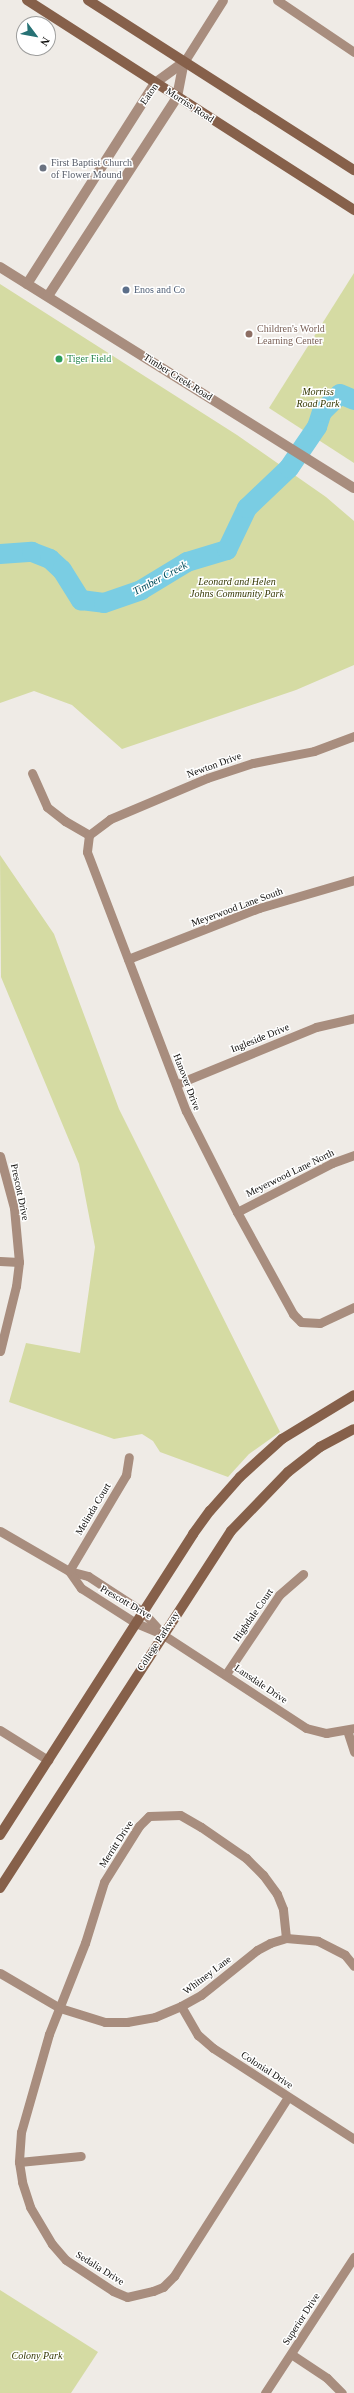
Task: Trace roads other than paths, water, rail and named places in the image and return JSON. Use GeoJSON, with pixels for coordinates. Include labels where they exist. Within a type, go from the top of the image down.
{"type":"FeatureCollection","features":[{"type":"Feature","properties":{"kind":"main road","name":"Morriss Road"},"geometry":{"type":"LineString","coordinates":[[27,0],[354,210]]}},
{"type":"Feature","properties":{"kind":"main road"},"geometry":{"type":"LineString","coordinates":[[88,0],[184,62],[353,167]]}},
{"type":"Feature","properties":{"kind":"main road"},"geometry":{"type":"LineString","coordinates":[[0,1835],[192,1534],[240,1478],[282,1439],[354,1395]]}},
{"type":"Feature","properties":{"kind":"main road","name":"College Parkway"},"geometry":{"type":"LineString","coordinates":[[0,1888],[162,1634],[231,1531],[254,1505],[320,1447],[354,1429]]}},
{"type":"Feature","properties":{"kind":"street"},"geometry":{"type":"LineString","coordinates":[[48,296],[177,96],[184,62],[222,0]]}},
{"type":"Feature","properties":{"kind":"street"},"geometry":{"type":"LineString","coordinates":[[277,0],[354,52]]}},
{"type":"Feature","properties":{"kind":"street","name":"Eaton"},"geometry":{"type":"LineString","coordinates":[[28,284],[155,83],[184,62]]}},
{"type":"Feature","properties":{"kind":"street","name":"Timber Creek Road"},"geometry":{"type":"LineString","coordinates":[[0,268],[48,296],[354,488]]}},
{"type":"Feature","properties":{"kind":"street","name":"Newton Drive"},"geometry":{"type":"LineString","coordinates":[[89,835],[110,819],[207,778],[253,763],[314,751],[354,736]]}},
{"type":"Feature","properties":{"kind":"street"},"geometry":{"type":"LineString","coordinates":[[32,773],[47,807],[65,821],[89,835]]}},
{"type":"Feature","properties":{"kind":"street","name":"Hanover Drive"},"geometry":{"type":"LineString","coordinates":[[89,835],[88,852],[186,1111],[237,1212],[293,1314],[301,1322],[320,1323],[354,1307]]}},
{"type":"Feature","properties":{"kind":"street","name":"Meyerwood Lane South"},"geometry":{"type":"LineString","coordinates":[[128,959],[259,908],[354,880]]}},
{"type":"Feature","properties":{"kind":"street","name":"Ingleside Drive"},"geometry":{"type":"LineString","coordinates":[[177,1084],[316,1027],[354,1018]]}},
{"type":"Feature","properties":{"kind":"street","name":"Meyerwood Lane North"},"geometry":{"type":"LineString","coordinates":[[237,1212],[332,1163],[354,1155]]}},
{"type":"Feature","properties":{"kind":"street","name":"Prescott Drive"},"geometry":{"type":"LineString","coordinates":[[0,1156],[14,1208],[19,1262],[16,1286],[0,1351]]}},
{"type":"Feature","properties":{"kind":"street"},"geometry":{"type":"LineString","coordinates":[[0,1261],[19,1262]]}},
{"type":"Feature","properties":{"kind":"street","name":"Melinda Court"},"geometry":{"type":"LineString","coordinates":[[69,1570],[126,1475],[129,1457]]}},
{"type":"Feature","properties":{"kind":"street","name":"Prescott Drive"},"geometry":{"type":"LineString","coordinates":[[0,1531],[69,1570],[88,1576],[143,1612],[162,1634]]}},
{"type":"Feature","properties":{"kind":"street","name":"Prescott Drive"},"geometry":{"type":"LineString","coordinates":[[69,1570],[81,1588],[136,1623],[162,1634]]}},
{"type":"Feature","properties":{"kind":"street","name":"Highdale Court"},"geometry":{"type":"LineString","coordinates":[[226,1674],[279,1595],[302,1574]]}},
{"type":"Feature","properties":{"kind":"street","name":"Lansdale Drive"},"geometry":{"type":"LineString","coordinates":[[162,1634],[226,1674],[306,1728],[326,1733],[351,1729]]}},
{"type":"Feature","properties":{"kind":"street"},"geometry":{"type":"LineString","coordinates":[[351,1729],[354,1752]]}},
{"type":"Feature","properties":{"kind":"street"},"geometry":{"type":"LineString","coordinates":[[0,1730],[48,1760]]}},
{"type":"Feature","properties":{"kind":"street","name":"Merritt Drive"},"geometry":{"type":"LineString","coordinates":[[60,2008],[85,1943],[104,1882],[139,1826],[150,1816],[180,1816],[201,1827],[256,1866],[277,1894],[283,1909],[286,1938]]}},
{"type":"Feature","properties":{"kind":"street","name":"Whitney Lane"},"geometry":{"type":"LineString","coordinates":[[0,1973],[60,2008],[105,2022],[127,2022],[155,2017],[181,2006],[201,1995],[257,1950],[270,1942],[286,1938],[318,1941],[345,1955],[354,1966]]}},
{"type":"Feature","properties":{"kind":"street","name":"Colonial Drive"},"geometry":{"type":"LineString","coordinates":[[181,2006],[198,2035],[213,2048],[354,2139]]}},
{"type":"Feature","properties":{"kind":"street","name":"Sedalia Drive"},"geometry":{"type":"LineString","coordinates":[[60,2008],[21,2132],[19,2162],[30,2207],[52,2244],[66,2260],[113,2291],[127,2296],[153,2291],[163,2287],[174,2276],[288,2097]]}},
{"type":"Feature","properties":{"kind":"street"},"geometry":{"type":"LineString","coordinates":[[19,2162],[81,2156]]}},
{"type":"Feature","properties":{"kind":"street","name":"Superior Drive"},"geometry":{"type":"LineString","coordinates":[[265,2393],[354,2257]]}},
{"type":"Feature","properties":{"kind":"street"},"geometry":{"type":"LineString","coordinates":[[291,2354],[327,2378],[342,2393]]}},
{"type":"Feature","properties":{"kind":"waterway","name":"Timber Creek"},"geometry":{"type":"LineString","coordinates":[[0,554],[32,552],[50,559],[62,570],[81,600],[104,603],[141,590],[187,562],[227,550],[247,508],[289,468],[317,427],[322,412],[340,394],[354,400]]}},
{"type":"Feature","properties":{"kind":"place","name":"First Baptist Church of Flower Mound"},"geometry":{"type":"Point","coordinates":[43,168]}},
{"type":"Feature","properties":{"kind":"place","name":"Enos and Co"},"geometry":{"type":"Point","coordinates":[126,290]}},
{"type":"Feature","properties":{"kind":"place","name":"Children's World Learning Center"},"geometry":{"type":"Point","coordinates":[249,334]}},
{"type":"Feature","properties":{"kind":"place","name":"Tiger Field"},"geometry":{"type":"Point","coordinates":[59,359]}},
{"type":"Feature","properties":{"kind":"park label","name":"Morriss Road Park"},"geometry":{"type":"Point","coordinates":[318,396]}},
{"type":"Feature","properties":{"kind":"park label","name":"Leonard and Helen Johns Community Park"},"geometry":{"type":"Point","coordinates":[237,586]}},
{"type":"Feature","properties":{"kind":"park label","name":"Colony Park"},"geometry":{"type":"Point","coordinates":[37,2356]}}]}
